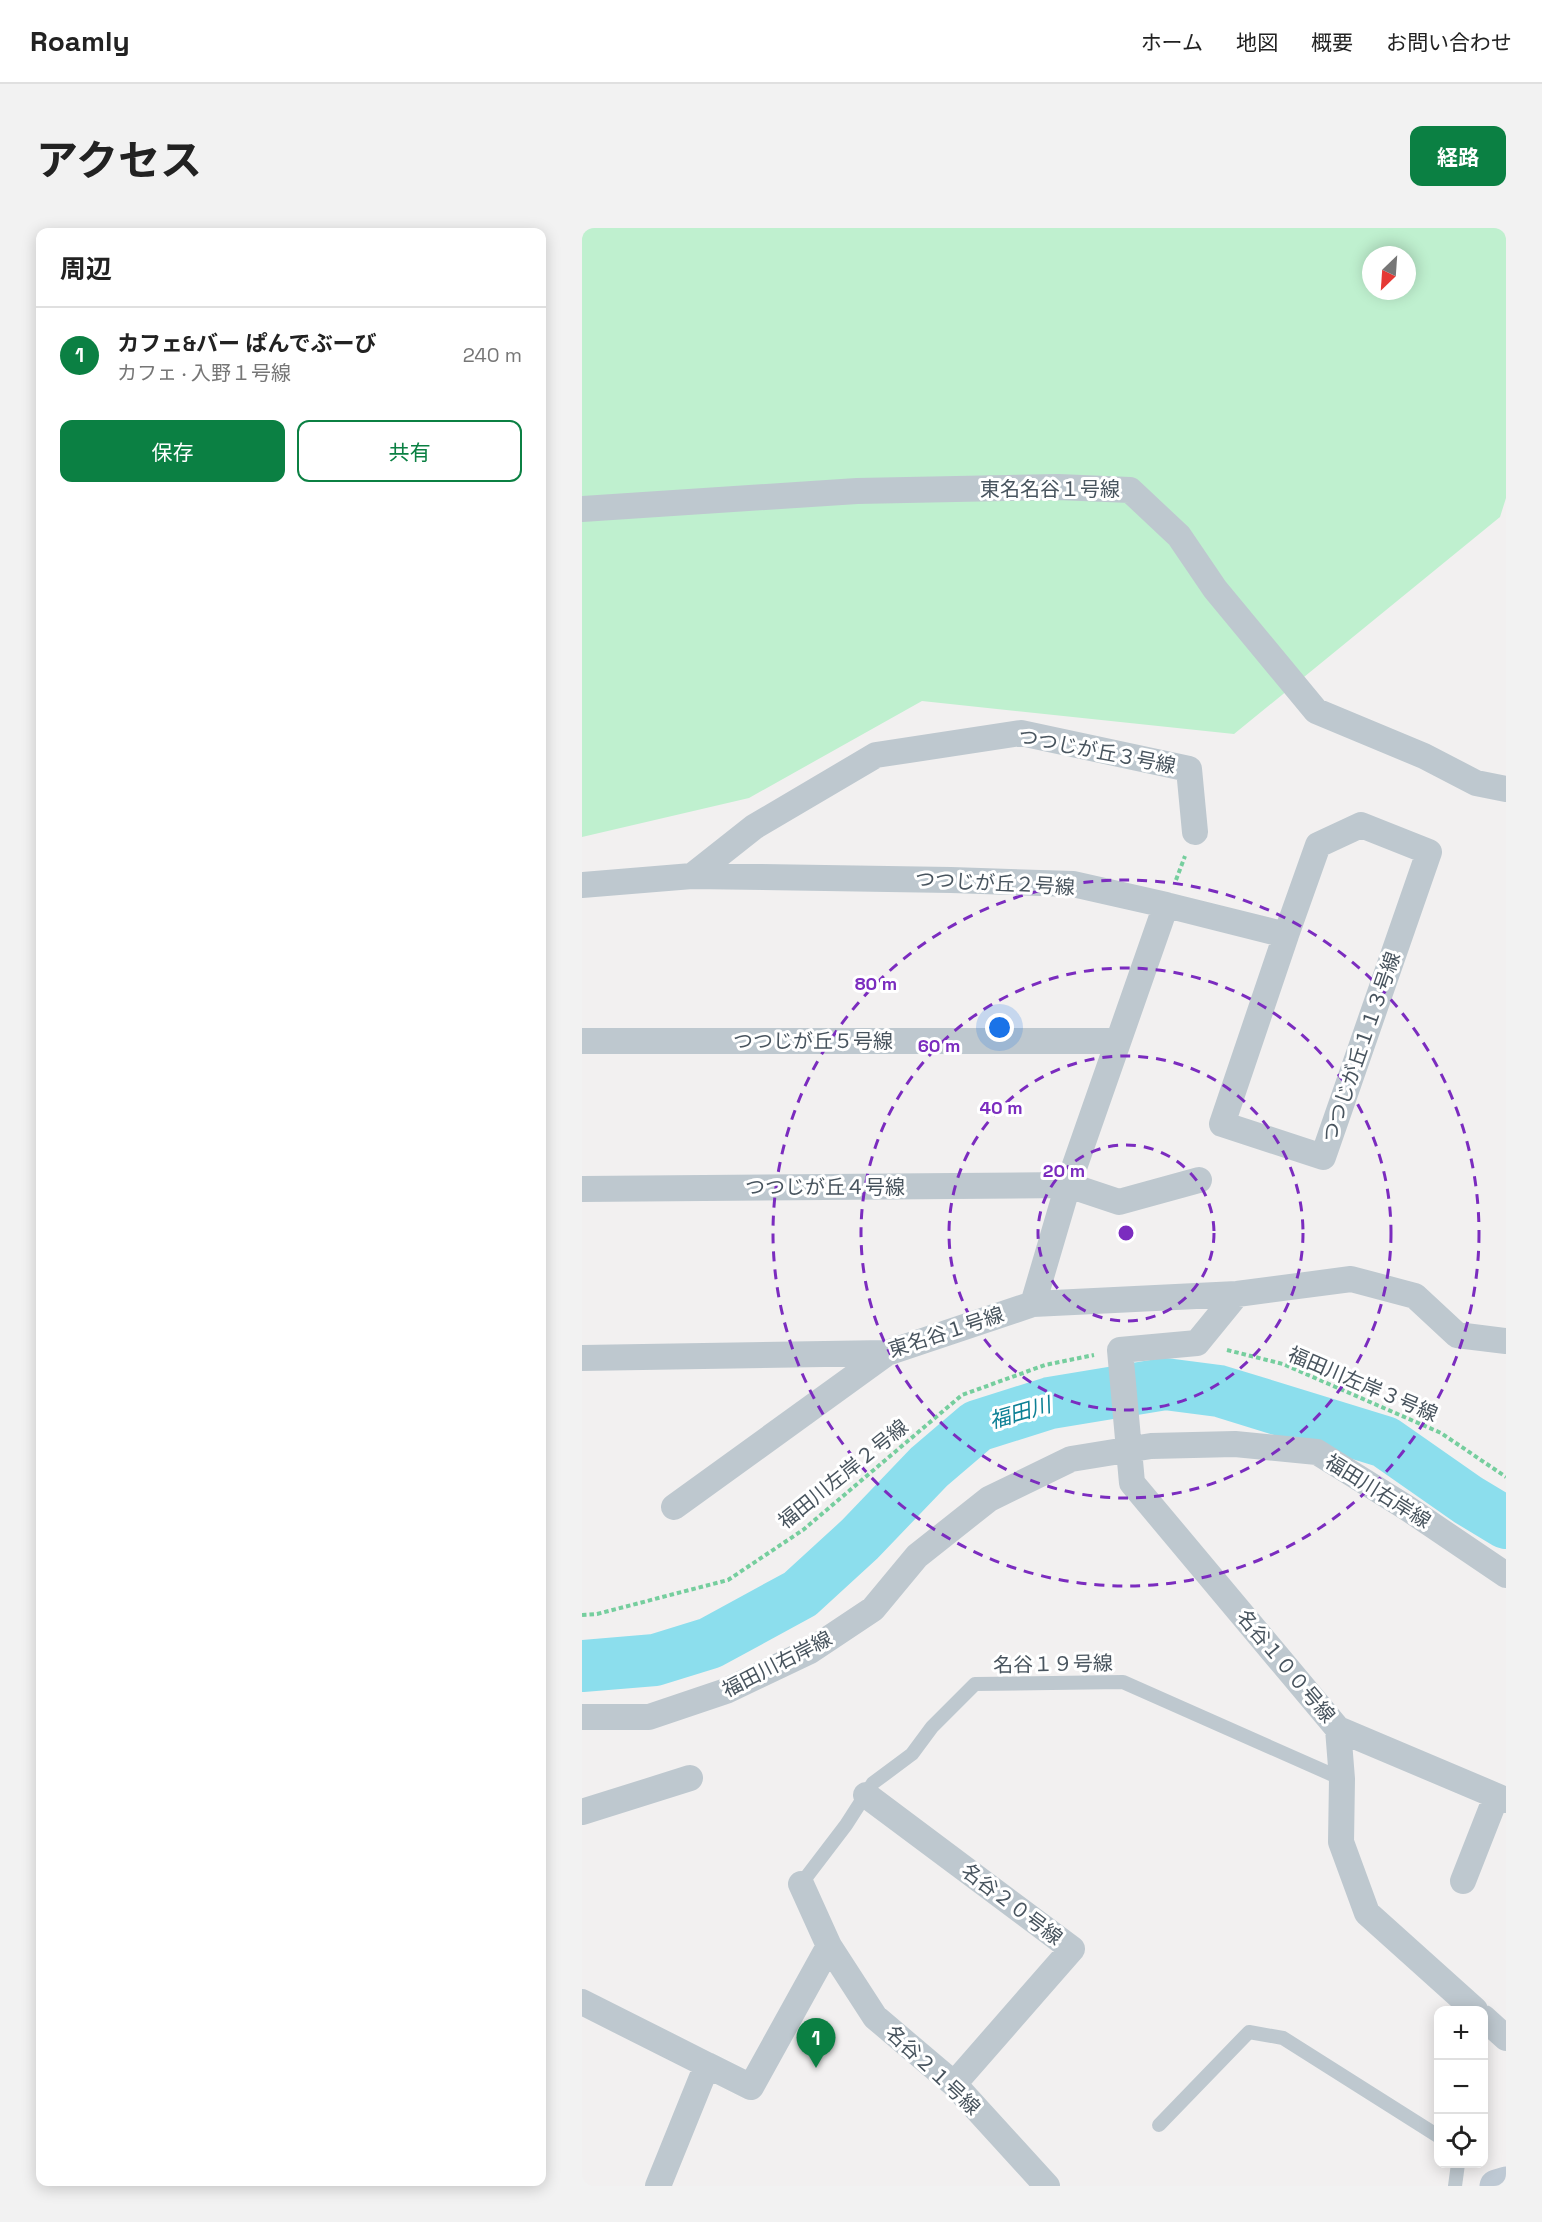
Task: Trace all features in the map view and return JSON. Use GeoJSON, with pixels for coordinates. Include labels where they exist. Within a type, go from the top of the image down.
{"type":"FeatureCollection","features":[{"type":"Feature","properties":{"kind":"main road"},"geometry":{"type":"LineString","coordinates":[[1496,2186],[1506,2183]]}},
{"type":"Feature","properties":{"kind":"street","name":"東名名谷１号線"},"geometry":{"type":"LineString","coordinates":[[582,509],[857,491],[1058,487],[1130,490],[1179,536],[1215,589],[1316,711],[1424,756],[1476,783],[1506,789]]}},
{"type":"Feature","properties":{"kind":"street","name":"つつじが丘３号線"},"geometry":{"type":"LineString","coordinates":[[692,876],[754,828],[876,755],[1020,734],[1189,769],[1195,832]]}},
{"type":"Feature","properties":{"kind":"street","name":"つつじが丘１１３号線"},"geometry":{"type":"LineString","coordinates":[[1361,825],[1429,852],[1323,1157],[1222,1124],[1286,935],[1318,845],[1361,825]]}},
{"type":"Feature","properties":{"kind":"street","name":"つつじが丘２号線"},"geometry":{"type":"LineString","coordinates":[[582,885],[692,876],[1073,884],[1166,905]]}},
{"type":"Feature","properties":{"kind":"street"},"geometry":{"type":"LineString","coordinates":[[1033,1304],[1068,1185],[1166,905],[1286,935]]}},
{"type":"Feature","properties":{"kind":"street","name":"つつじが丘５号線"},"geometry":{"type":"LineString","coordinates":[[582,1041],[1117,1041]]}},
{"type":"Feature","properties":{"kind":"street","name":"つつじが丘４号線"},"geometry":{"type":"LineString","coordinates":[[582,1188],[1068,1185],[1119,1202],[1199,1180]]}},
{"type":"Feature","properties":{"kind":"street","name":"東名谷１号線"},"geometry":{"type":"LineString","coordinates":[[582,1358],[887,1353],[1033,1304],[1237,1294],[1352,1279],[1415,1296],[1456,1335],[1506,1341]]}},
{"type":"Feature","properties":{"kind":"street"},"geometry":{"type":"LineString","coordinates":[[1130,1450],[1119,1350],[1197,1343],[1237,1294]]}},
{"type":"Feature","properties":{"kind":"street"},"geometry":{"type":"LineString","coordinates":[[674,1507],[887,1353]]}},
{"type":"Feature","properties":{"kind":"street","name":"福田川右岸線"},"geometry":{"type":"LineString","coordinates":[[582,1717],[649,1717],[726,1691],[810,1651],[873,1609],[917,1556],[989,1499],[1071,1460],[1151,1446],[1235,1444],[1317,1452],[1407,1508],[1506,1575]]}},
{"type":"Feature","properties":{"kind":"street","name":"名谷１００号線"},"geometry":{"type":"LineString","coordinates":[[1130,1450],[1132,1483],[1338,1728],[1342,1779],[1341,1842],[1367,1913],[1471,2006]]}},
{"type":"Feature","properties":{"kind":"street"},"geometry":{"type":"LineString","coordinates":[[1338,1728],[1501,1798],[1464,1881]]}},
{"type":"Feature","properties":{"kind":"street"},"geometry":{"type":"LineString","coordinates":[[582,1812],[690,1778]]}},
{"type":"Feature","properties":{"kind":"street","name":"名谷２０号線"},"geometry":{"type":"LineString","coordinates":[[866,1795],[1072,1949],[954,2084]]}},
{"type":"Feature","properties":{"kind":"street","name":"名谷２１号線"},"geometry":{"type":"LineString","coordinates":[[801,1884],[829,1946],[875,2017],[954,2084],[1047,2186]]}},
{"type":"Feature","properties":{"kind":"street"},"geometry":{"type":"LineString","coordinates":[[582,2002],[751,2087],[829,1946]]}},
{"type":"Feature","properties":{"kind":"street"},"geometry":{"type":"LineString","coordinates":[[1488,2022],[1506,2038]]}},
{"type":"Feature","properties":{"kind":"street"},"geometry":{"type":"LineString","coordinates":[[658,2186],[707,2065]]}},
{"type":"Feature","properties":{"kind":"lane","name":"名谷１９号線"},"geometry":{"type":"LineString","coordinates":[[801,1884],[873,1783],[912,1754],[932,1727],[975,1684],[1123,1682],[1342,1779]]}},
{"type":"Feature","properties":{"kind":"lane"},"geometry":{"type":"LineString","coordinates":[[1159,2125],[1249,2032],[1283,2038],[1434,2133]]}},
{"type":"Feature","properties":{"kind":"lane"},"geometry":{"type":"LineString","coordinates":[[1455,2186],[1457,2168]]}},
{"type":"Feature","properties":{"kind":"path"},"geometry":{"type":"LineString","coordinates":[[1166,905],[1195,832]]}},
{"type":"Feature","properties":{"kind":"path","name":"福田川左岸３号線"},"geometry":{"type":"LineString","coordinates":[[1197,1343],[1283,1364],[1442,1433],[1506,1477]]}},
{"type":"Feature","properties":{"kind":"path","name":"福田川左岸２号線"},"geometry":{"type":"LineString","coordinates":[[582,1615],[597,1614],[728,1580],[803,1530],[962,1395],[1045,1365],[1119,1350]]}},
{"type":"Feature","properties":{"kind":"green space"},"geometry":{"type":"Polygon","coordinates":[[[582,228],[1506,228],[1506,498],[1500,517],[1234,734],[922,701],[749,798],[582,837],[582,228]]]}},
{"type":"Feature","properties":{"kind":"waterway","name":"福田川"},"geometry":{"type":"LineString","coordinates":[[582,1666],[655,1660],[710,1643],[800,1594],[860,1539],[929,1467],[977,1426],[1050,1403],[1165,1384],[1219,1391],[1385,1442],[1468,1500],[1506,1523]]}},
{"type":"Feature","properties":{"kind":"place","name":"カフェ&バー ぱんでぶーび"},"geometry":{"type":"Point","coordinates":[816,2068]}}]}
